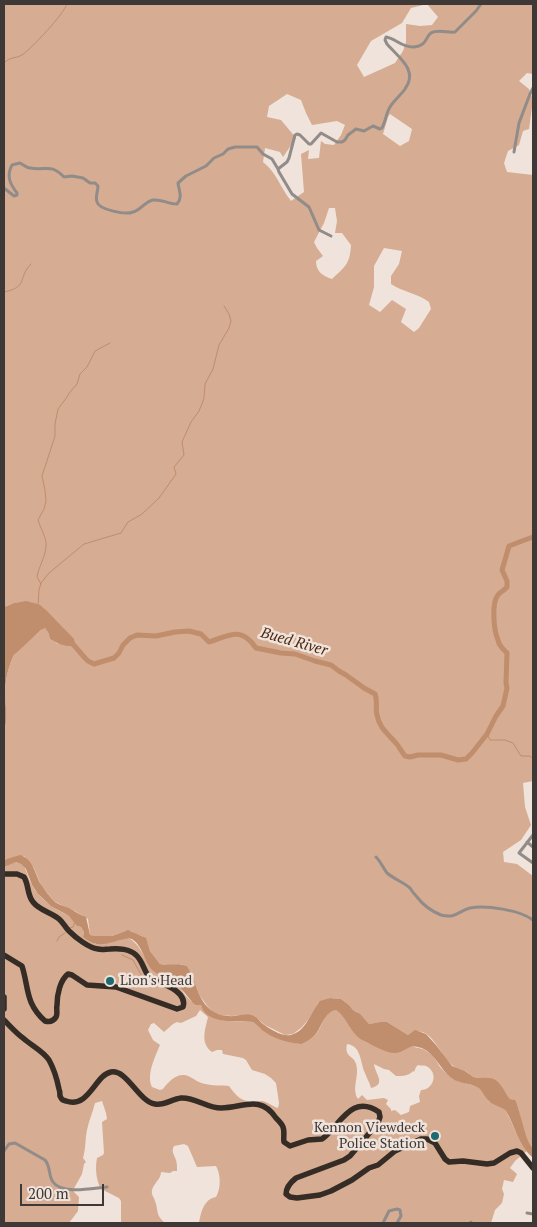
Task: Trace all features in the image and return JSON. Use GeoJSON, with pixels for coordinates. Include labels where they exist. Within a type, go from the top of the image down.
{"type":"FeatureCollection","features":[{"type":"Feature","properties":{"kind":"highway"},"geometry":{"type":"LineString","coordinates":[[4,874],[22,876],[26,880],[31,901],[40,909],[59,919],[68,930],[92,947],[98,949],[118,949],[134,954],[140,960],[150,978],[172,988],[182,996],[183,1007],[174,1008],[116,987],[87,985],[72,974],[68,974],[62,981],[56,1002],[57,1012],[55,1018],[51,1021],[44,1021],[31,1004],[23,967],[4,955]]}},
{"type":"Feature","properties":{"kind":"highway"},"geometry":{"type":"LineString","coordinates":[[4,997],[4,1010]]}},
{"type":"Feature","properties":{"kind":"highway"},"geometry":{"type":"LineString","coordinates":[[4,1020],[24,1039],[41,1051],[49,1061],[55,1074],[60,1096],[66,1102],[82,1099],[104,1075],[115,1072],[122,1075],[132,1084],[143,1098],[155,1104],[183,1098],[221,1108],[252,1104],[266,1106],[272,1111],[283,1127],[284,1142],[290,1146],[308,1140],[322,1139],[341,1118],[354,1109],[366,1108],[379,1112],[380,1118],[378,1123],[350,1156],[292,1181],[286,1191],[291,1198],[320,1195],[331,1191],[369,1168],[378,1165],[395,1151],[421,1138],[435,1143],[445,1159],[450,1162],[494,1163],[517,1151],[521,1153],[533,1168]]}},
{"type":"Feature","properties":{"kind":"street"},"geometry":{"type":"LineString","coordinates":[[278,169],[288,160],[296,134],[300,135],[310,144],[322,133],[337,142],[342,142],[356,129],[364,131],[371,126],[380,129],[384,126],[388,109],[404,91],[411,78],[409,70],[387,44],[386,37],[401,45],[416,47],[425,42],[432,32],[455,32],[476,12],[481,4]]}},
{"type":"Feature","properties":{"kind":"street"},"geometry":{"type":"LineString","coordinates":[[514,152],[519,123],[533,88]]}},
{"type":"Feature","properties":{"kind":"street"},"geometry":{"type":"LineString","coordinates":[[4,188],[14,196],[18,193],[11,185],[8,177],[12,165],[20,163],[29,168],[52,168],[64,177],[83,178],[95,183],[98,186],[96,202],[99,206],[108,210],[127,213],[133,212],[145,203],[154,200],[177,204],[181,192],[178,183],[186,176],[206,166],[228,149],[235,147],[257,147],[262,154],[272,160],[290,191],[309,207],[319,230],[331,236]]}},
{"type":"Feature","properties":{"kind":"street"},"geometry":{"type":"LineString","coordinates":[[533,835],[519,853],[533,863]]}},
{"type":"Feature","properties":{"kind":"street"},"geometry":{"type":"LineString","coordinates":[[527,842],[533,846]]}},
{"type":"Feature","properties":{"kind":"street"},"geometry":{"type":"LineString","coordinates":[[376,858],[387,873],[409,888],[426,907],[441,914],[455,916],[468,908],[479,907],[522,913],[533,920]]}},
{"type":"Feature","properties":{"kind":"street"},"geometry":{"type":"LineString","coordinates":[[4,1151],[10,1144],[15,1143],[45,1160],[49,1164],[52,1181],[62,1189],[107,1187]]}},
{"type":"Feature","properties":{"kind":"street"},"geometry":{"type":"LineString","coordinates":[[383,1223],[390,1211],[397,1209],[400,1210],[401,1216],[397,1223]]}},
{"type":"Feature","properties":{"kind":"street"},"geometry":{"type":"LineString","coordinates":[[528,1213],[533,1214]]}},
{"type":"Feature","properties":{"kind":"shaded area"},"geometry":{"type":"Polygon","coordinates":[[[4,4],[427,4],[533,4],[533,74],[527,73],[519,81],[529,89],[533,100],[529,129],[523,131],[519,145],[508,151],[504,163],[507,172],[533,175],[533,781],[523,783],[525,807],[531,825],[521,840],[503,852],[504,862],[517,864],[533,876],[533,1149],[525,1134],[517,1104],[514,1100],[510,1099],[491,1078],[473,1077],[454,1066],[447,1060],[428,1035],[423,1032],[408,1035],[387,1022],[369,1024],[341,999],[330,998],[318,1003],[309,1019],[301,1028],[293,1034],[285,1035],[265,1025],[254,1016],[232,1016],[213,1012],[200,996],[187,966],[181,964],[160,964],[142,936],[131,931],[125,931],[112,936],[90,935],[88,919],[54,901],[41,885],[34,868],[24,856],[4,860],[4,730],[7,718],[5,691],[9,668],[15,654],[41,630],[47,629],[50,639],[58,644],[64,629],[44,610],[31,603],[15,603],[4,607],[4,4]],[[427,4],[411,8],[402,23],[371,41],[357,65],[364,77],[395,63],[403,51],[406,42],[406,24],[432,25],[438,17],[427,4]],[[287,94],[269,106],[267,117],[281,120],[296,138],[283,157],[280,152],[265,148],[263,162],[275,175],[291,201],[304,192],[301,154],[309,150],[308,159],[319,158],[321,141],[325,144],[334,145],[345,125],[337,121],[312,125],[301,100],[287,94]],[[390,114],[383,134],[400,146],[409,141],[412,129],[390,114]],[[329,208],[314,242],[323,256],[316,261],[317,268],[323,275],[332,279],[346,265],[351,245],[342,233],[335,233],[337,221],[335,208],[329,208]],[[384,248],[374,266],[374,287],[369,305],[380,312],[392,300],[406,309],[401,322],[414,332],[419,328],[431,309],[429,302],[391,284],[391,276],[399,264],[402,251],[384,248]]]}},
{"type":"Feature","properties":{"kind":"shaded area"},"geometry":{"type":"Polygon","coordinates":[[[26,601],[40,605],[47,611],[74,639],[75,646],[62,645],[50,639],[45,628],[14,655],[6,684],[7,717],[4,730],[4,607],[26,601]]]}},
{"type":"Feature","properties":{"kind":"shaded area"},"geometry":{"type":"Polygon","coordinates":[[[20,855],[31,863],[40,883],[55,902],[86,917],[90,935],[112,936],[128,930],[146,938],[150,951],[160,964],[181,964],[187,966],[205,1004],[218,1014],[228,1016],[251,1015],[276,1032],[291,1035],[305,1025],[320,1001],[330,998],[341,999],[369,1024],[387,1022],[408,1035],[415,1030],[426,1034],[452,1066],[465,1071],[473,1077],[493,1079],[499,1083],[510,1099],[515,1100],[526,1136],[533,1149],[533,1158],[521,1142],[506,1111],[491,1103],[479,1088],[451,1078],[431,1054],[422,1048],[414,1046],[393,1053],[364,1041],[355,1034],[336,1010],[326,1017],[315,1035],[301,1044],[275,1038],[253,1022],[223,1021],[209,1016],[204,1012],[201,1005],[193,1003],[175,983],[173,977],[160,975],[153,971],[140,947],[132,939],[97,944],[83,937],[84,932],[81,927],[77,926],[69,916],[51,906],[38,894],[32,885],[26,869],[21,864],[16,862],[4,867],[4,860],[20,855]]]}},
{"type":"Feature","properties":{"kind":"shaded area"},"geometry":{"type":"Polygon","coordinates":[[[15,862],[23,866],[39,895],[53,907],[69,916],[77,926],[81,927],[84,932],[83,937],[96,944],[127,938],[132,940],[155,972],[173,977],[189,999],[201,1005],[210,1016],[224,1021],[253,1022],[271,1035],[298,1044],[314,1036],[326,1016],[336,1010],[339,1011],[364,1041],[395,1053],[409,1047],[423,1049],[433,1055],[440,1067],[452,1079],[478,1087],[489,1101],[506,1111],[527,1151],[510,1168],[517,1174],[513,1182],[504,1180],[502,1203],[495,1210],[491,1223],[199,1223],[206,1203],[216,1197],[218,1193],[220,1177],[216,1166],[197,1167],[188,1146],[184,1144],[174,1146],[173,1148],[177,1162],[177,1171],[170,1173],[161,1172],[152,1190],[158,1215],[165,1223],[121,1223],[121,1201],[119,1198],[101,1189],[96,1174],[97,1158],[104,1153],[102,1122],[107,1119],[102,1101],[95,1103],[86,1133],[83,1158],[86,1162],[73,1190],[79,1197],[78,1211],[69,1223],[4,1223],[4,867],[15,862]],[[200,1010],[196,1016],[181,1023],[173,1024],[164,1032],[154,1023],[151,1024],[148,1030],[153,1040],[160,1045],[150,1077],[152,1087],[160,1090],[163,1089],[175,1077],[186,1075],[205,1084],[229,1086],[242,1099],[253,1102],[261,1101],[278,1108],[276,1083],[271,1078],[252,1070],[243,1058],[223,1054],[222,1050],[212,1052],[208,1048],[204,1036],[208,1017],[200,1010]],[[347,1044],[347,1052],[355,1061],[357,1068],[355,1091],[358,1099],[362,1095],[367,1100],[384,1098],[388,1100],[386,1104],[391,1111],[395,1110],[401,1115],[409,1112],[410,1106],[420,1102],[421,1090],[428,1088],[433,1082],[433,1073],[425,1066],[418,1065],[414,1072],[396,1076],[389,1070],[374,1064],[379,1081],[376,1086],[371,1088],[358,1051],[352,1045],[347,1044]]]}},
{"type":"Feature","properties":{"kind":"waterway"},"geometry":{"type":"LineString","coordinates":[[4,63],[9,59],[22,55],[33,45],[54,23],[67,4]]}},
{"type":"Feature","properties":{"kind":"waterway"},"geometry":{"type":"LineString","coordinates":[[4,292],[20,285],[31,264]]}},
{"type":"Feature","properties":{"kind":"waterway"},"geometry":{"type":"LineString","coordinates":[[38,606],[41,583],[49,573],[84,544],[121,533],[128,522],[142,514],[159,498],[176,474],[174,467],[184,455],[182,442],[202,404],[205,384],[213,369],[219,345],[229,328],[231,321],[224,306]]}},
{"type":"Feature","properties":{"kind":"waterway"},"geometry":{"type":"LineString","coordinates":[[41,584],[37,577],[46,547],[38,520],[46,501],[42,476],[55,436],[58,409],[77,384],[80,374],[87,367],[95,351],[110,343]]}},
{"type":"Feature","properties":{"kind":"waterway","name":"Bued River"},"geometry":{"type":"LineString","coordinates":[[72,643],[88,661],[94,664],[114,658],[123,645],[130,638],[137,635],[156,636],[189,631],[201,634],[209,642],[229,635],[240,635],[251,641],[256,648],[295,654],[331,665],[375,694],[378,719],[384,730],[405,756],[441,755],[458,760],[466,759],[487,734],[503,706],[507,688],[507,653],[500,646],[497,636],[494,624],[494,604],[499,594],[507,587],[507,581],[502,570],[509,546],[533,537]]}},
{"type":"Feature","properties":{"kind":"waterway"},"geometry":{"type":"LineString","coordinates":[[487,734],[490,740],[505,740],[513,743],[521,756],[530,756],[533,759]]}},
{"type":"Feature","properties":{"kind":"waterway"},"geometry":{"type":"LineString","coordinates":[[70,928],[73,927],[75,922]]}},
{"type":"Feature","properties":{"kind":"waterway"},"geometry":{"type":"LineString","coordinates":[[57,941],[65,933]]}},
{"type":"Feature","properties":{"kind":"waterway"},"geometry":{"type":"LineString","coordinates":[[122,955],[133,960],[143,978],[156,987]]}},
{"type":"Feature","properties":{"kind":"place","name":"Lion's Head"},"geometry":{"type":"Point","coordinates":[110,981]}},
{"type":"Feature","properties":{"kind":"place","name":"Kennon Viewdeck Police Station"},"geometry":{"type":"Point","coordinates":[435,1136]}}]}
